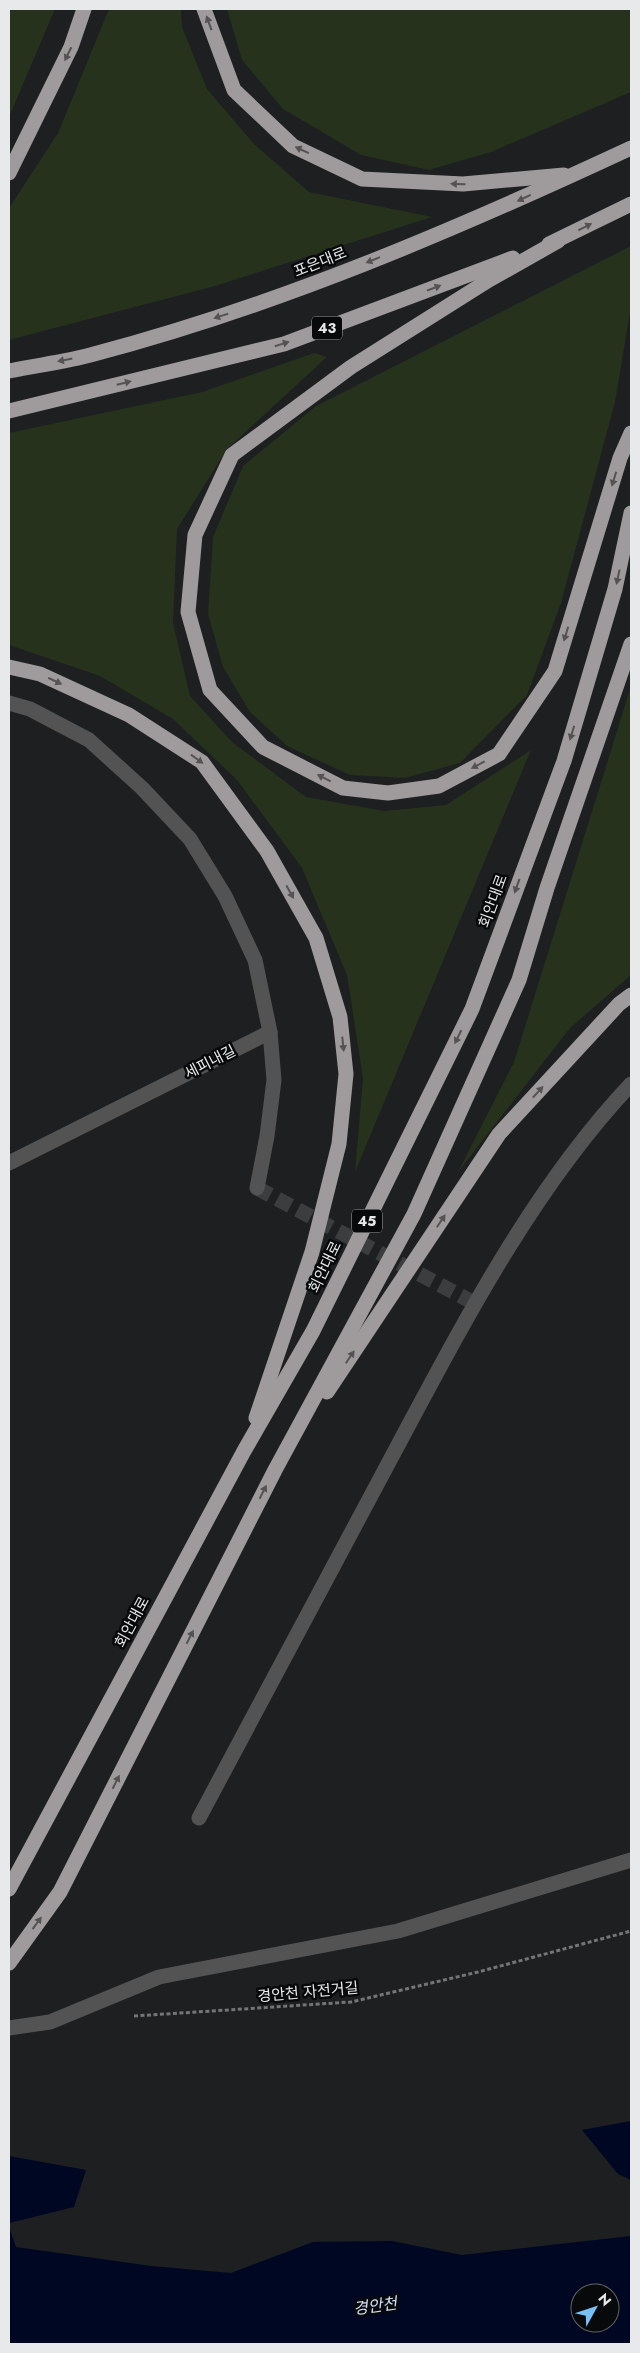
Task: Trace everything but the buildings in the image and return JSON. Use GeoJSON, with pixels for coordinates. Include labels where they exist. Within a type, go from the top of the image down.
{"type":"FeatureCollection","features":[{"type":"Feature","properties":{"kind":"highway"},"geometry":{"type":"LineString","coordinates":[[9,173],[71,47],[84,9]]}},
{"type":"Feature","properties":{"kind":"highway"},"geometry":{"type":"LineString","coordinates":[[204,9],[234,90],[293,146],[362,179],[463,184],[576,174]]}},
{"type":"Feature","properties":{"kind":"highway","name":"포은대로"},"geometry":{"type":"LineString","coordinates":[[9,371],[93,355],[268,302],[510,204],[631,148]]}},
{"type":"Feature","properties":{"kind":"highway","name":"43"},"geometry":{"type":"LineString","coordinates":[[9,411],[284,344],[558,241],[631,204]]}},
{"type":"Feature","properties":{"kind":"highway"},"geometry":{"type":"LineString","coordinates":[[558,241],[489,280],[351,367],[232,455],[195,535],[188,612],[210,690],[263,747],[343,788],[388,793],[439,786],[499,754],[555,671],[620,458],[631,433]]}},
{"type":"Feature","properties":{"kind":"highway","name":"회안대로"},"geometry":{"type":"LineString","coordinates":[[9,1889],[244,1451],[313,1331],[472,1009],[564,761],[615,588],[631,513]]}},
{"type":"Feature","properties":{"kind":"highway","name":"45"},"geometry":{"type":"LineString","coordinates":[[9,1963],[60,1892],[275,1470],[414,1214],[519,980],[547,888],[631,644]]}},
{"type":"Feature","properties":{"kind":"highway"},"geometry":{"type":"LineString","coordinates":[[9,667],[40,674],[129,715],[202,762],[267,851],[316,938],[340,1017],[346,1074],[339,1144],[312,1252],[244,1451]]}},
{"type":"Feature","properties":{"kind":"highway"},"geometry":{"type":"LineString","coordinates":[[275,1470],[499,1134],[619,1004],[631,995]]}},
{"type":"Feature","properties":{"kind":"street"},"geometry":{"type":"LineString","coordinates":[[9,703],[30,709],[89,740],[142,788],[190,839],[225,896],[255,960],[270,1032],[274,1080],[268,1136],[257,1188]]}},
{"type":"Feature","properties":{"kind":"street","name":"세피내길"},"geometry":{"type":"LineString","coordinates":[[9,1163],[270,1032]]}},
{"type":"Feature","properties":{"kind":"street"},"geometry":{"type":"LineString","coordinates":[[199,1818],[474,1303],[555,1180],[600,1118],[631,1084]]}},
{"type":"Feature","properties":{"kind":"street"},"geometry":{"type":"LineString","coordinates":[[9,2028],[50,2022],[159,1977],[398,1931],[631,1860]]}},
{"type":"Feature","properties":{"kind":"path","name":"경안천 자전거길"},"geometry":{"type":"LineString","coordinates":[[128,2016],[351,2002],[478,1972],[631,1931]]}},
{"type":"Feature","properties":{"kind":"green space"},"geometry":{"type":"Polygon","coordinates":[[[9,9],[55,9],[9,117],[9,9]]]}},
{"type":"Feature","properties":{"kind":"green space"},"geometry":{"type":"Polygon","coordinates":[[[109,9],[181,9],[182,27],[207,89],[254,144],[309,192],[432,217],[215,286],[9,340],[9,208],[58,133],[109,9]]]}},
{"type":"Feature","properties":{"kind":"green space"},"geometry":{"type":"Polygon","coordinates":[[[227,9],[631,9],[631,92],[491,152],[429,170],[361,155],[283,109],[242,60],[227,9]]]}},
{"type":"Feature","properties":{"kind":"green space"},"geometry":{"type":"Polygon","coordinates":[[[631,246],[631,307],[615,402],[561,603],[527,695],[460,763],[405,778],[350,775],[287,746],[250,712],[223,667],[208,614],[213,537],[243,466],[316,406],[631,246]]]}},
{"type":"Feature","properties":{"kind":"green space"},"geometry":{"type":"Polygon","coordinates":[[[314,353],[327,357],[227,449],[177,529],[173,623],[190,696],[232,742],[306,797],[384,811],[446,805],[531,750],[355,1172],[363,1079],[347,975],[302,868],[237,780],[173,719],[100,676],[9,645],[9,433],[202,392],[314,353]]]}},
{"type":"Feature","properties":{"kind":"green space"},"geometry":{"type":"Polygon","coordinates":[[[631,686],[631,975],[570,1028],[458,1172],[514,1062],[631,686]]]}},
{"type":"Feature","properties":{"kind":"water"},"geometry":{"type":"Polygon","coordinates":[[[631,2121],[631,2180],[618,2174],[582,2130],[631,2121]]]}},
{"type":"Feature","properties":{"kind":"water"},"geometry":{"type":"Polygon","coordinates":[[[9,2156],[86,2170],[74,2207],[9,2223],[9,2156]]]}},
{"type":"Feature","properties":{"kind":"water","name":"경안천"},"geometry":{"type":"Polygon","coordinates":[[[9,2227],[16,2247],[151,2266],[231,2273],[313,2242],[392,2241],[462,2255],[631,2236],[631,2344],[9,2344],[9,2227]]]}},
{"type":"Feature","properties":{"kind":"tunnel"},"geometry":{"type":"LineString","coordinates":[[257,1188],[474,1303]]}}]}
